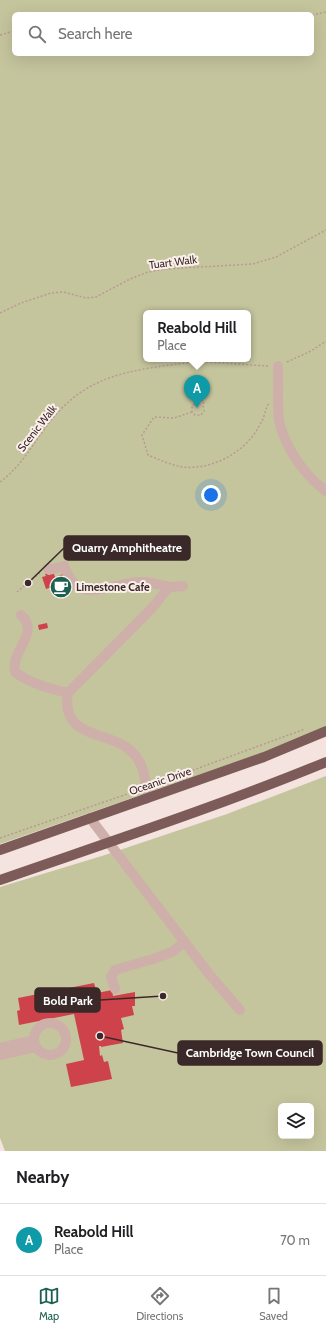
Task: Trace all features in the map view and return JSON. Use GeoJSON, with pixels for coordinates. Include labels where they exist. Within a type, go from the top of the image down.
{"type":"FeatureCollection","features":[{"type":"Feature","properties":{"kind":"main road","name":"Oceanic Drive"},"geometry":{"type":"LineString","coordinates":[[0,850],[264,757],[326,731]]}},
{"type":"Feature","properties":{"kind":"main road"},"geometry":{"type":"LineString","coordinates":[[0,880],[264,787],[326,762]]}},
{"type":"Feature","properties":{"kind":"lane"},"geometry":{"type":"LineString","coordinates":[[278,366],[278,410],[280,425],[293,454],[304,469],[326,491]]}},
{"type":"Feature","properties":{"kind":"lane"},"geometry":{"type":"LineString","coordinates":[[48,568],[50,570],[64,566],[71,579],[78,587],[90,589],[103,589],[140,582],[169,587],[183,586]]}},
{"type":"Feature","properties":{"kind":"lane"},"geometry":{"type":"LineString","coordinates":[[146,799],[144,774],[139,761],[133,753],[120,743],[84,730],[75,724],[69,715],[66,704],[68,693],[152,607],[169,587]]}},
{"type":"Feature","properties":{"kind":"lane"},"geometry":{"type":"LineString","coordinates":[[21,615],[28,625],[28,634],[15,659],[15,672],[23,678],[40,686],[68,693]]}},
{"type":"Feature","properties":{"kind":"lane"},"geometry":{"type":"LineString","coordinates":[[90,818],[209,974],[240,1010]]}},
{"type":"Feature","properties":{"kind":"lane"},"geometry":{"type":"LineString","coordinates":[[115,989],[111,977],[115,970],[160,957],[172,952],[185,942]]}},
{"type":"Feature","properties":{"kind":"lane"},"geometry":{"type":"LineString","coordinates":[[0,1048],[35,1044],[0,1055]]}},
{"type":"Feature","properties":{"kind":"path"},"geometry":{"type":"LineString","coordinates":[[314,15],[326,12]]}},
{"type":"Feature","properties":{"kind":"path"},"geometry":{"type":"LineString","coordinates":[[0,35],[12,31]]}},
{"type":"Feature","properties":{"kind":"path","name":"Tuart Walk"},"geometry":{"type":"LineString","coordinates":[[0,313],[21,303],[51,293],[63,292],[86,298],[96,297],[130,279],[148,272],[166,269],[253,264],[276,257],[326,230]]}},
{"type":"Feature","properties":{"kind":"path"},"geometry":{"type":"LineString","coordinates":[[278,366],[311,351],[326,341]]}},
{"type":"Feature","properties":{"kind":"path","name":"Scenic Walk"},"geometry":{"type":"LineString","coordinates":[[0,482],[16,468],[47,424],[61,408],[78,394],[99,382],[121,374],[181,364],[207,362],[278,366]]}},
{"type":"Feature","properties":{"kind":"path"},"geometry":{"type":"LineString","coordinates":[[201,400],[204,401],[203,413],[198,416],[192,412],[191,409],[193,404],[198,403],[201,400]]}},
{"type":"Feature","properties":{"kind":"path"},"geometry":{"type":"LineString","coordinates":[[192,412],[174,418],[154,417],[142,435],[148,455],[166,463],[185,467],[204,466],[223,460],[239,450],[252,437],[271,401]]}},
{"type":"Feature","properties":{"kind":"path"},"geometry":{"type":"LineString","coordinates":[[17,592],[48,568]]}},
{"type":"Feature","properties":{"kind":"path"},"geometry":{"type":"LineString","coordinates":[[0,838],[146,787],[311,726]]}},
{"type":"Feature","properties":{"kind":"green space"},"geometry":{"type":"Polygon","coordinates":[[[0,0],[326,0],[326,726],[261,753],[0,844],[0,0]]]}},
{"type":"Feature","properties":{"kind":"green space"},"geometry":{"type":"Polygon","coordinates":[[[326,776],[326,1151],[5,1151],[0,1138],[0,887],[105,855],[227,814],[326,776]]]}},
{"type":"Feature","properties":{"kind":"building"},"geometry":{"type":"Polygon","coordinates":[[[53,571],[55,577],[63,574],[67,587],[56,590],[55,586],[46,589],[42,577],[53,571]]]}},
{"type":"Feature","properties":{"kind":"building"},"geometry":{"type":"Polygon","coordinates":[[[47,623],[48,628],[39,630],[38,625],[47,623]]]}},
{"type":"Feature","properties":{"kind":"building"},"geometry":{"type":"Polygon","coordinates":[[[94,983],[97,993],[112,990],[113,996],[135,992],[135,1006],[132,1006],[134,1015],[121,1018],[124,1029],[121,1030],[123,1043],[101,1047],[99,1046],[100,1056],[102,1055],[104,1062],[108,1061],[112,1079],[71,1087],[66,1064],[84,1060],[74,1014],[19,1025],[17,1011],[20,1010],[18,998],[94,983]]]}},
{"type":"Feature","properties":{"kind":"place","name":"Reabold Hill"},"geometry":{"type":"Point","coordinates":[197,408]}},
{"type":"Feature","properties":{"kind":"place","name":"Quarry Amphitheatre"},"geometry":{"type":"Point","coordinates":[28,583]}},
{"type":"Feature","properties":{"kind":"place","name":"Limestone Cafe"},"geometry":{"type":"Point","coordinates":[61,587]}},
{"type":"Feature","properties":{"kind":"place","name":"Bold Park"},"geometry":{"type":"Point","coordinates":[163,996]}},
{"type":"Feature","properties":{"kind":"place","name":"Cambridge Town Council"},"geometry":{"type":"Point","coordinates":[100,1036]}}]}
